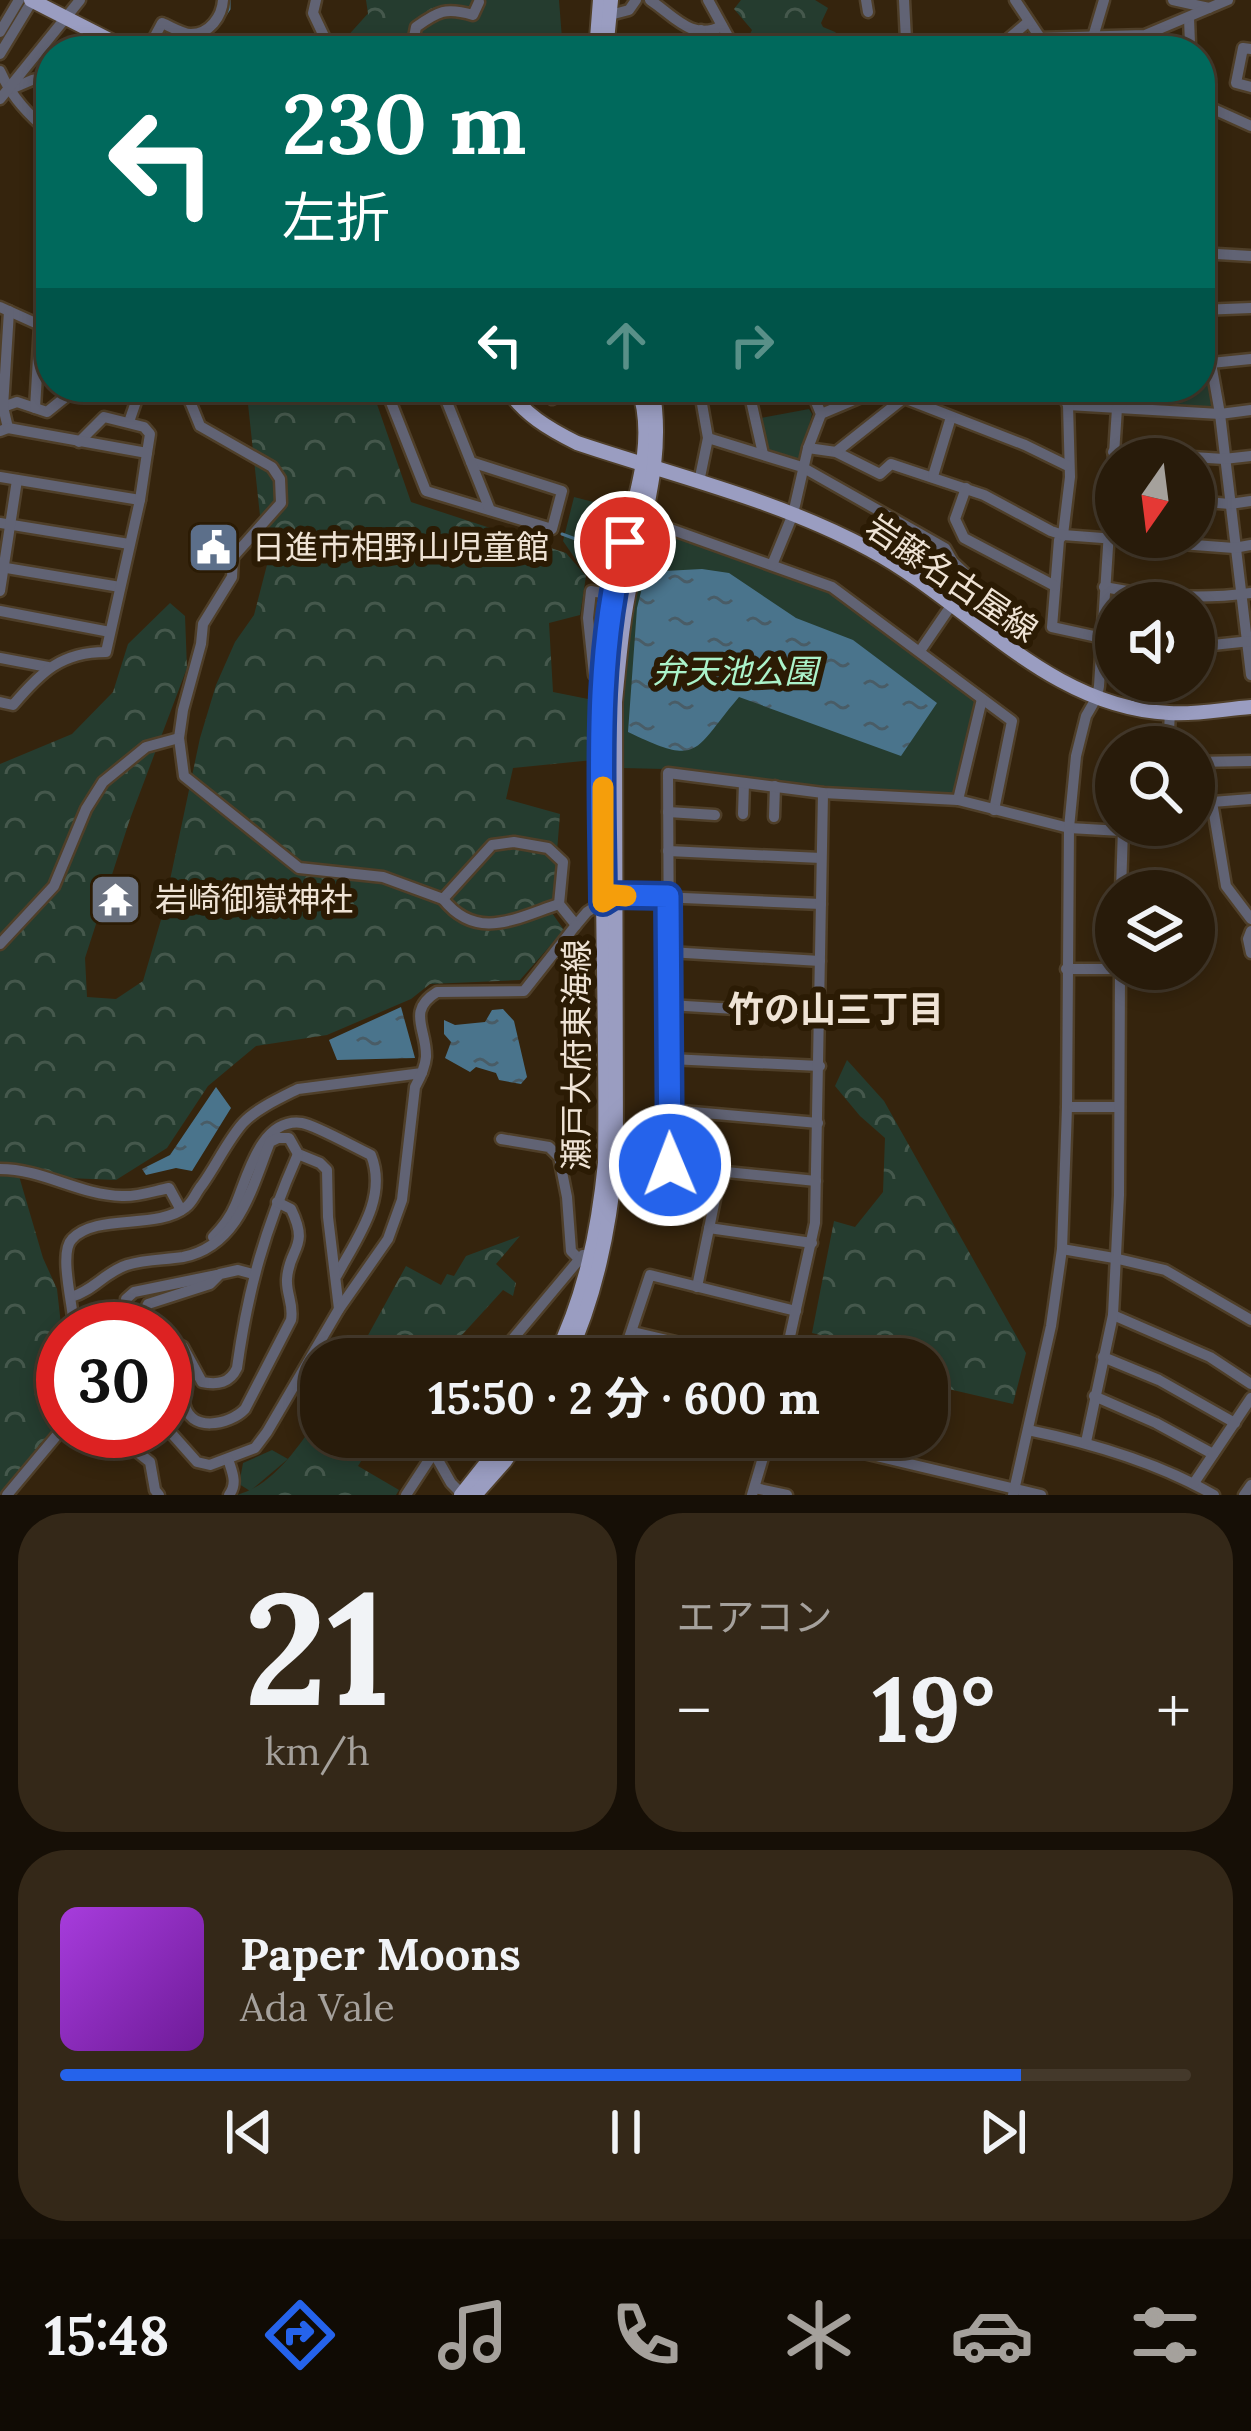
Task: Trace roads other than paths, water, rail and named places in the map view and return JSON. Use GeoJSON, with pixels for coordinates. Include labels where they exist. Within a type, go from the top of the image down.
{"type":"FeatureCollection","features":[{"type":"Feature","properties":{"kind":"main road"},"geometry":{"type":"LineString","coordinates":[[32,0],[99,36]]}},
{"type":"Feature","properties":{"kind":"main road"},"geometry":{"type":"LineString","coordinates":[[597,36],[600,0]]}},
{"type":"Feature","properties":{"kind":"main road","name":"岩藤名古屋線"},"geometry":{"type":"LineString","coordinates":[[519,402],[553,431],[577,443],[793,514],[888,560],[1043,672],[1095,698]]}},
{"type":"Feature","properties":{"kind":"main road","name":"瀬戸大府東海線"},"geometry":{"type":"LineString","coordinates":[[563,1338],[594,1246],[605,1163],[615,702],[621,632],[645,520],[649,467],[641,402]]}},
{"type":"Feature","properties":{"kind":"main road","name":"瀬戸大府東海線"},"geometry":{"type":"LineString","coordinates":[[574,1338],[602,1258],[616,1161],[605,676],[614,595],[658,423],[654,402]]}},
{"type":"Feature","properties":{"kind":"main road","name":"岩藤名古屋線"},"geometry":{"type":"LineString","coordinates":[[1116,702],[1170,713],[1251,707]]}},
{"type":"Feature","properties":{"kind":"main road"},"geometry":{"type":"LineString","coordinates":[[462,1495],[491,1458]]}},
{"type":"Feature","properties":{"kind":"main road"},"geometry":{"type":"LineString","coordinates":[[475,1495],[504,1458]]}},
{"type":"Feature","properties":{"kind":"street"},"geometry":{"type":"LineString","coordinates":[[0,32],[20,0]]}},
{"type":"Feature","properties":{"kind":"street"},"geometry":{"type":"LineString","coordinates":[[0,54],[32,0]]}},
{"type":"Feature","properties":{"kind":"street"},"geometry":{"type":"LineString","coordinates":[[51,36],[80,0]]}},
{"type":"Feature","properties":{"kind":"street"},"geometry":{"type":"LineString","coordinates":[[155,36],[162,22],[190,34],[214,24],[223,0]]}},
{"type":"Feature","properties":{"kind":"street"},"geometry":{"type":"LineString","coordinates":[[316,0],[313,13],[324,36]]}},
{"type":"Feature","properties":{"kind":"street"},"geometry":{"type":"LineString","coordinates":[[611,8],[629,10],[636,0]]}},
{"type":"Feature","properties":{"kind":"street"},"geometry":{"type":"LineString","coordinates":[[650,0],[686,28],[715,31],[722,26]]}},
{"type":"Feature","properties":{"kind":"street"},"geometry":{"type":"LineString","coordinates":[[708,0],[728,36]]}},
{"type":"Feature","properties":{"kind":"street"},"geometry":{"type":"LineString","coordinates":[[904,0],[912,36]]}},
{"type":"Feature","properties":{"kind":"street"},"geometry":{"type":"LineString","coordinates":[[1015,0],[1038,36]]}},
{"type":"Feature","properties":{"kind":"street"},"geometry":{"type":"LineString","coordinates":[[1093,36],[1104,0]]}},
{"type":"Feature","properties":{"kind":"street"},"geometry":{"type":"LineString","coordinates":[[1173,0],[1210,8]]}},
{"type":"Feature","properties":{"kind":"street"},"geometry":{"type":"LineString","coordinates":[[1119,36],[1145,35],[1228,0]]}},
{"type":"Feature","properties":{"kind":"street"},"geometry":{"type":"LineString","coordinates":[[414,36],[416,27],[442,10],[473,15],[479,2]]}},
{"type":"Feature","properties":{"kind":"street"},"geometry":{"type":"LineString","coordinates":[[1189,17],[1190,36]]}},
{"type":"Feature","properties":{"kind":"street"},"geometry":{"type":"LineString","coordinates":[[1012,36],[1028,22]]}},
{"type":"Feature","properties":{"kind":"street"},"geometry":{"type":"LineString","coordinates":[[697,36],[701,30]]}},
{"type":"Feature","properties":{"kind":"street"},"geometry":{"type":"LineString","coordinates":[[194,36],[197,32]]}},
{"type":"Feature","properties":{"kind":"street"},"geometry":{"type":"LineString","coordinates":[[1251,49],[1243,48],[1236,83],[1251,87]]}},
{"type":"Feature","properties":{"kind":"street"},"geometry":{"type":"LineString","coordinates":[[4,94],[36,55]]}},
{"type":"Feature","properties":{"kind":"street"},"geometry":{"type":"LineString","coordinates":[[0,71],[4,94],[36,121]]}},
{"type":"Feature","properties":{"kind":"street"},"geometry":{"type":"LineString","coordinates":[[4,94],[36,79]]}},
{"type":"Feature","properties":{"kind":"street"},"geometry":{"type":"LineString","coordinates":[[1215,110],[1251,127]]}},
{"type":"Feature","properties":{"kind":"street"},"geometry":{"type":"LineString","coordinates":[[1215,254],[1251,256]]}},
{"type":"Feature","properties":{"kind":"street"},"geometry":{"type":"LineString","coordinates":[[1215,309],[1251,308]]}},
{"type":"Feature","properties":{"kind":"street"},"geometry":{"type":"LineString","coordinates":[[36,323],[5,309],[4,429],[147,454]]}},
{"type":"Feature","properties":{"kind":"street"},"geometry":{"type":"LineString","coordinates":[[1215,363],[1251,359]]}},
{"type":"Feature","properties":{"kind":"street"},"geometry":{"type":"LineString","coordinates":[[1215,386],[1234,548],[1246,594],[1251,675]]}},
{"type":"Feature","properties":{"kind":"street"},"geometry":{"type":"LineString","coordinates":[[34,408],[36,393]]}},
{"type":"Feature","properties":{"kind":"street"},"geometry":{"type":"LineString","coordinates":[[2,408],[17,402],[47,412],[56,402]]}},
{"type":"Feature","properties":{"kind":"street"},"geometry":{"type":"LineString","coordinates":[[129,422],[136,402]]}},
{"type":"Feature","properties":{"kind":"street"},"geometry":{"type":"LineString","coordinates":[[190,402],[200,426],[272,467],[280,479],[281,503],[232,557],[232,577],[203,624],[179,738],[184,776],[299,868],[382,877],[443,899],[473,923],[500,923],[559,904]]}},
{"type":"Feature","properties":{"kind":"street"},"geometry":{"type":"LineString","coordinates":[[392,402],[426,491],[552,529],[562,491],[471,462]]}},
{"type":"Feature","properties":{"kind":"street"},"geometry":{"type":"LineString","coordinates":[[447,402],[490,510]]}},
{"type":"Feature","properties":{"kind":"street"},"geometry":{"type":"LineString","coordinates":[[699,482],[708,437],[702,402]]}},
{"type":"Feature","properties":{"kind":"street"},"geometry":{"type":"LineString","coordinates":[[751,402],[763,454]]}},
{"type":"Feature","properties":{"kind":"street"},"geometry":{"type":"LineString","coordinates":[[772,565],[793,514],[802,467],[821,414],[816,402]]}},
{"type":"Feature","properties":{"kind":"street"},"geometry":{"type":"LineString","coordinates":[[821,414],[847,402]]}},
{"type":"Feature","properties":{"kind":"street"},"geometry":{"type":"LineString","coordinates":[[836,452],[891,402]]}},
{"type":"Feature","properties":{"kind":"street"},"geometry":{"type":"LineString","coordinates":[[922,402],[1068,466]]}},
{"type":"Feature","properties":{"kind":"street"},"geometry":{"type":"LineString","coordinates":[[1066,402],[1071,411],[1064,535],[1059,540],[1052,628],[1095,638]]}},
{"type":"Feature","properties":{"kind":"street"},"geometry":{"type":"LineString","coordinates":[[1114,438],[1117,408],[1123,402]]}},
{"type":"Feature","properties":{"kind":"street"},"geometry":{"type":"LineString","coordinates":[[1068,405],[1220,414],[1251,410]]}},
{"type":"Feature","properties":{"kind":"street"},"geometry":{"type":"LineString","coordinates":[[0,702],[13,704],[48,667],[85,652],[106,652],[150,434],[144,427],[104,417],[79,442]]}},
{"type":"Feature","properties":{"kind":"street"},"geometry":{"type":"LineString","coordinates":[[933,476],[951,417]]}},
{"type":"Feature","properties":{"kind":"street"},"geometry":{"type":"LineString","coordinates":[[708,437],[802,467],[945,548],[970,578],[920,651]]}},
{"type":"Feature","properties":{"kind":"street"},"geometry":{"type":"LineString","coordinates":[[808,448],[836,452],[880,474],[891,464],[933,476],[1064,535],[1095,538]]}},
{"type":"Feature","properties":{"kind":"street"},"geometry":{"type":"LineString","coordinates":[[1215,458],[1251,456]]}},
{"type":"Feature","properties":{"kind":"street"},"geometry":{"type":"LineString","coordinates":[[0,477],[140,500]]}},
{"type":"Feature","properties":{"kind":"street"},"geometry":{"type":"LineString","coordinates":[[0,591],[5,524],[17,481]]}},
{"type":"Feature","properties":{"kind":"street"},"geometry":{"type":"LineString","coordinates":[[966,488],[955,520],[964,538],[1055,586]]}},
{"type":"Feature","properties":{"kind":"street"},"geometry":{"type":"LineString","coordinates":[[1215,502],[1251,501]]}},
{"type":"Feature","properties":{"kind":"street"},"geometry":{"type":"LineString","coordinates":[[645,520],[832,587],[1012,721],[994,810]]}},
{"type":"Feature","properties":{"kind":"street"},"geometry":{"type":"LineString","coordinates":[[5,524],[129,544]]}},
{"type":"Feature","properties":{"kind":"street"},"geometry":{"type":"LineString","coordinates":[[1215,547],[1251,545]]}},
{"type":"Feature","properties":{"kind":"street"},"geometry":{"type":"LineString","coordinates":[[2,567],[120,587]]}},
{"type":"Feature","properties":{"kind":"street"},"geometry":{"type":"LineString","coordinates":[[605,676],[594,675],[589,604],[591,591],[614,595]]}},
{"type":"Feature","properties":{"kind":"street"},"geometry":{"type":"LineString","coordinates":[[1215,597],[1246,594]]}},
{"type":"Feature","properties":{"kind":"street"},"geometry":{"type":"LineString","coordinates":[[0,611],[110,632]]}},
{"type":"Feature","properties":{"kind":"street"},"geometry":{"type":"LineString","coordinates":[[1215,645],[1249,642]]}},
{"type":"Feature","properties":{"kind":"street"},"geometry":{"type":"LineString","coordinates":[[0,658],[48,667]]}},
{"type":"Feature","properties":{"kind":"street"},"geometry":{"type":"LineString","coordinates":[[958,800],[982,699]]}},
{"type":"Feature","properties":{"kind":"street"},"geometry":{"type":"LineString","coordinates":[[1014,1492],[1051,1326],[1062,1249],[1069,828],[1076,756],[1095,700]]}},
{"type":"Feature","properties":{"kind":"street"},"geometry":{"type":"LineString","coordinates":[[1169,726],[1170,713]]}},
{"type":"Feature","properties":{"kind":"street"},"geometry":{"type":"LineString","coordinates":[[0,944],[54,886],[86,809],[104,782],[146,747],[179,738]]}},
{"type":"Feature","properties":{"kind":"street"},"geometry":{"type":"LineString","coordinates":[[1215,761],[1251,760]]}},
{"type":"Feature","properties":{"kind":"street"},"geometry":{"type":"LineString","coordinates":[[670,1165],[668,773],[823,793],[958,800],[1069,828],[1095,828]]}},
{"type":"Feature","properties":{"kind":"street"},"geometry":{"type":"LineString","coordinates":[[743,814],[744,783]]}},
{"type":"Feature","properties":{"kind":"street"},"geometry":{"type":"LineString","coordinates":[[774,817],[775,786]]}},
{"type":"Feature","properties":{"kind":"street"},"geometry":{"type":"LineString","coordinates":[[790,1338],[812,1243],[816,1181],[823,793]]}},
{"type":"Feature","properties":{"kind":"street"},"geometry":{"type":"LineString","coordinates":[[1215,802],[1251,799]]}},
{"type":"Feature","properties":{"kind":"street"},"geometry":{"type":"LineString","coordinates":[[668,812],[715,815]]}},
{"type":"Feature","properties":{"kind":"street"},"geometry":{"type":"LineString","coordinates":[[1215,820],[1226,886],[1251,919]]}},
{"type":"Feature","properties":{"kind":"street"},"geometry":{"type":"LineString","coordinates":[[443,899],[492,845],[514,842],[548,848],[563,862],[559,904],[576,925]]}},
{"type":"Feature","properties":{"kind":"street"},"geometry":{"type":"LineString","coordinates":[[668,851],[821,858]]}},
{"type":"Feature","properties":{"kind":"street"},"geometry":{"type":"LineString","coordinates":[[192,1456],[210,1465],[255,1448],[339,1309],[388,1239],[402,1200],[416,1087],[426,1054],[419,1010],[425,999],[437,992],[524,991],[587,911],[609,898],[668,896],[821,904]]}},
{"type":"Feature","properties":{"kind":"street"},"geometry":{"type":"LineString","coordinates":[[1251,931],[1251,953]]}},
{"type":"Feature","properties":{"kind":"street"},"geometry":{"type":"LineString","coordinates":[[669,952],[820,961]]}},
{"type":"Feature","properties":{"kind":"street"},"geometry":{"type":"LineString","coordinates":[[1066,969],[1095,969]]}},
{"type":"Feature","properties":{"kind":"street"},"geometry":{"type":"LineString","coordinates":[[1086,1442],[1113,1316],[1120,990]]}},
{"type":"Feature","properties":{"kind":"street"},"geometry":{"type":"LineString","coordinates":[[669,1005],[819,1014]]}},
{"type":"Feature","properties":{"kind":"street"},"geometry":{"type":"LineString","coordinates":[[670,1059],[820,1066]]}},
{"type":"Feature","properties":{"kind":"street"},"geometry":{"type":"LineString","coordinates":[[71,1302],[68,1242],[92,1228],[152,1219],[190,1206],[244,1122],[280,1098],[298,1089],[422,1073]]}},
{"type":"Feature","properties":{"kind":"street"},"geometry":{"type":"LineString","coordinates":[[1067,1108],[1119,1107]]}},
{"type":"Feature","properties":{"kind":"street"},"geometry":{"type":"LineString","coordinates":[[670,1110],[818,1123]]}},
{"type":"Feature","properties":{"kind":"street"},"geometry":{"type":"LineString","coordinates":[[188,1256],[202,1248],[233,1212],[268,1137],[282,1127],[301,1123],[371,1155],[378,1172],[368,1217],[335,1277]]}},
{"type":"Feature","properties":{"kind":"street"},"geometry":{"type":"LineString","coordinates":[[71,1297],[86,1293],[106,1273],[124,1265],[188,1256],[217,1241],[243,1210],[270,1142],[289,1138],[298,1154],[320,1162],[326,1170],[339,1309]]}},
{"type":"Feature","properties":{"kind":"street"},"geometry":{"type":"LineString","coordinates":[[501,1139],[549,1147],[560,1157],[571,1250],[579,1259]]}},
{"type":"Feature","properties":{"kind":"street"},"geometry":{"type":"LineString","coordinates":[[192,1364],[202,1382],[222,1383],[232,1378],[253,1274],[298,1154]]}},
{"type":"Feature","properties":{"kind":"street"},"geometry":{"type":"LineString","coordinates":[[616,1161],[816,1181]]}},
{"type":"Feature","properties":{"kind":"street"},"geometry":{"type":"LineString","coordinates":[[0,1169],[23,1169],[124,1197],[169,1188],[181,1210]]}},
{"type":"Feature","properties":{"kind":"street"},"geometry":{"type":"LineString","coordinates":[[698,1287],[721,1169]]}},
{"type":"Feature","properties":{"kind":"street"},"geometry":{"type":"LineString","coordinates":[[192,1415],[203,1424],[236,1419],[291,1320],[286,1275],[300,1235],[291,1209],[277,1202]]}},
{"type":"Feature","properties":{"kind":"street"},"geometry":{"type":"LineString","coordinates":[[709,1228],[812,1243]]}},
{"type":"Feature","properties":{"kind":"street"},"geometry":{"type":"LineString","coordinates":[[513,1338],[594,1246]]}},
{"type":"Feature","properties":{"kind":"street"},"geometry":{"type":"LineString","coordinates":[[1062,1249],[1165,1270],[1251,1320]]}},
{"type":"Feature","properties":{"kind":"street"},"geometry":{"type":"LineString","coordinates":[[125,1299],[148,1288],[238,1270],[253,1274]]}},
{"type":"Feature","properties":{"kind":"street"},"geometry":{"type":"LineString","coordinates":[[154,1302],[210,1284],[220,1274]]}},
{"type":"Feature","properties":{"kind":"street"},"geometry":{"type":"LineString","coordinates":[[631,1338],[650,1275],[796,1311]]}},
{"type":"Feature","properties":{"kind":"street"},"geometry":{"type":"LineString","coordinates":[[1113,1316],[1210,1357],[1251,1384]]}},
{"type":"Feature","properties":{"kind":"street"},"geometry":{"type":"LineString","coordinates":[[634,1332],[660,1338]]}},
{"type":"Feature","properties":{"kind":"street"},"geometry":{"type":"LineString","coordinates":[[1103,1357],[1159,1380],[1235,1423]]}},
{"type":"Feature","properties":{"kind":"street"},"geometry":{"type":"LineString","coordinates":[[1094,1396],[1214,1454]]}},
{"type":"Feature","properties":{"kind":"street"},"geometry":{"type":"LineString","coordinates":[[1194,1484],[1251,1398]]}},
{"type":"Feature","properties":{"kind":"street"},"geometry":{"type":"LineString","coordinates":[[1028,1430],[1086,1442],[1214,1495]]}},
{"type":"Feature","properties":{"kind":"street"},"geometry":{"type":"LineString","coordinates":[[5,1491],[36,1457]]}},
{"type":"Feature","properties":{"kind":"street"},"geometry":{"type":"LineString","coordinates":[[145,1458],[159,1495]]}},
{"type":"Feature","properties":{"kind":"street"},"geometry":{"type":"LineString","coordinates":[[406,1495],[431,1458]]}},
{"type":"Feature","properties":{"kind":"street"},"geometry":{"type":"LineString","coordinates":[[437,1458],[462,1495]]}},
{"type":"Feature","properties":{"kind":"street"},"geometry":{"type":"LineString","coordinates":[[763,1458],[753,1491],[787,1495]]}},
{"type":"Feature","properties":{"kind":"street"},"geometry":{"type":"LineString","coordinates":[[879,1458],[1041,1495]]}},
{"type":"Feature","properties":{"kind":"street"},"geometry":{"type":"LineString","coordinates":[[228,1459],[235,1480],[229,1495]]}},
{"type":"Feature","properties":{"kind":"street"},"geometry":{"type":"LineString","coordinates":[[1244,1495],[1251,1485]]}},
{"type":"Feature","properties":{"kind":"water"},"geometry":{"type":"Polygon","coordinates":[[[702,569],[729,573],[796,618],[853,640],[937,703],[901,756],[739,697],[693,748],[670,749],[628,732],[637,608],[646,572],[702,569]]]}},
{"type":"Feature","properties":{"kind":"water"},"geometry":{"type":"Polygon","coordinates":[[[401,1007],[415,1058],[337,1060],[329,1040],[401,1007]]]}},
{"type":"Feature","properties":{"kind":"water"},"geometry":{"type":"Polygon","coordinates":[[[503,1009],[514,1021],[527,1077],[521,1084],[499,1080],[496,1073],[476,1067],[470,1072],[445,1058],[451,1042],[444,1034],[444,1020],[455,1025],[485,1022],[492,1010],[503,1009]]]}},
{"type":"Feature","properties":{"kind":"water"},"geometry":{"type":"Polygon","coordinates":[[[216,1087],[231,1108],[192,1171],[176,1168],[146,1175],[142,1169],[170,1155],[216,1087]]]}},
{"type":"Feature","properties":{"kind":"waterway"},"geometry":{"type":"LineString","coordinates":[[218,26],[229,0]]}},
{"type":"Feature","properties":{"kind":"waterway"},"geometry":{"type":"LineString","coordinates":[[562,534],[581,541]]}},
{"type":"Feature","properties":{"kind":"place","name":"日進市相野山児童館"},"geometry":{"type":"Point","coordinates":[213,547]}},
{"type":"Feature","properties":{"kind":"place","name":"岩崎御嶽神社"},"geometry":{"type":"Point","coordinates":[116,899]}},
{"type":"Feature","properties":{"kind":"district","name":"竹の山三丁目"},"geometry":{"type":"Point","coordinates":[836,1009]}},
{"type":"Feature","properties":{"kind":"park label","name":"弁天池公園"},"geometry":{"type":"Point","coordinates":[735,671]}}]}
